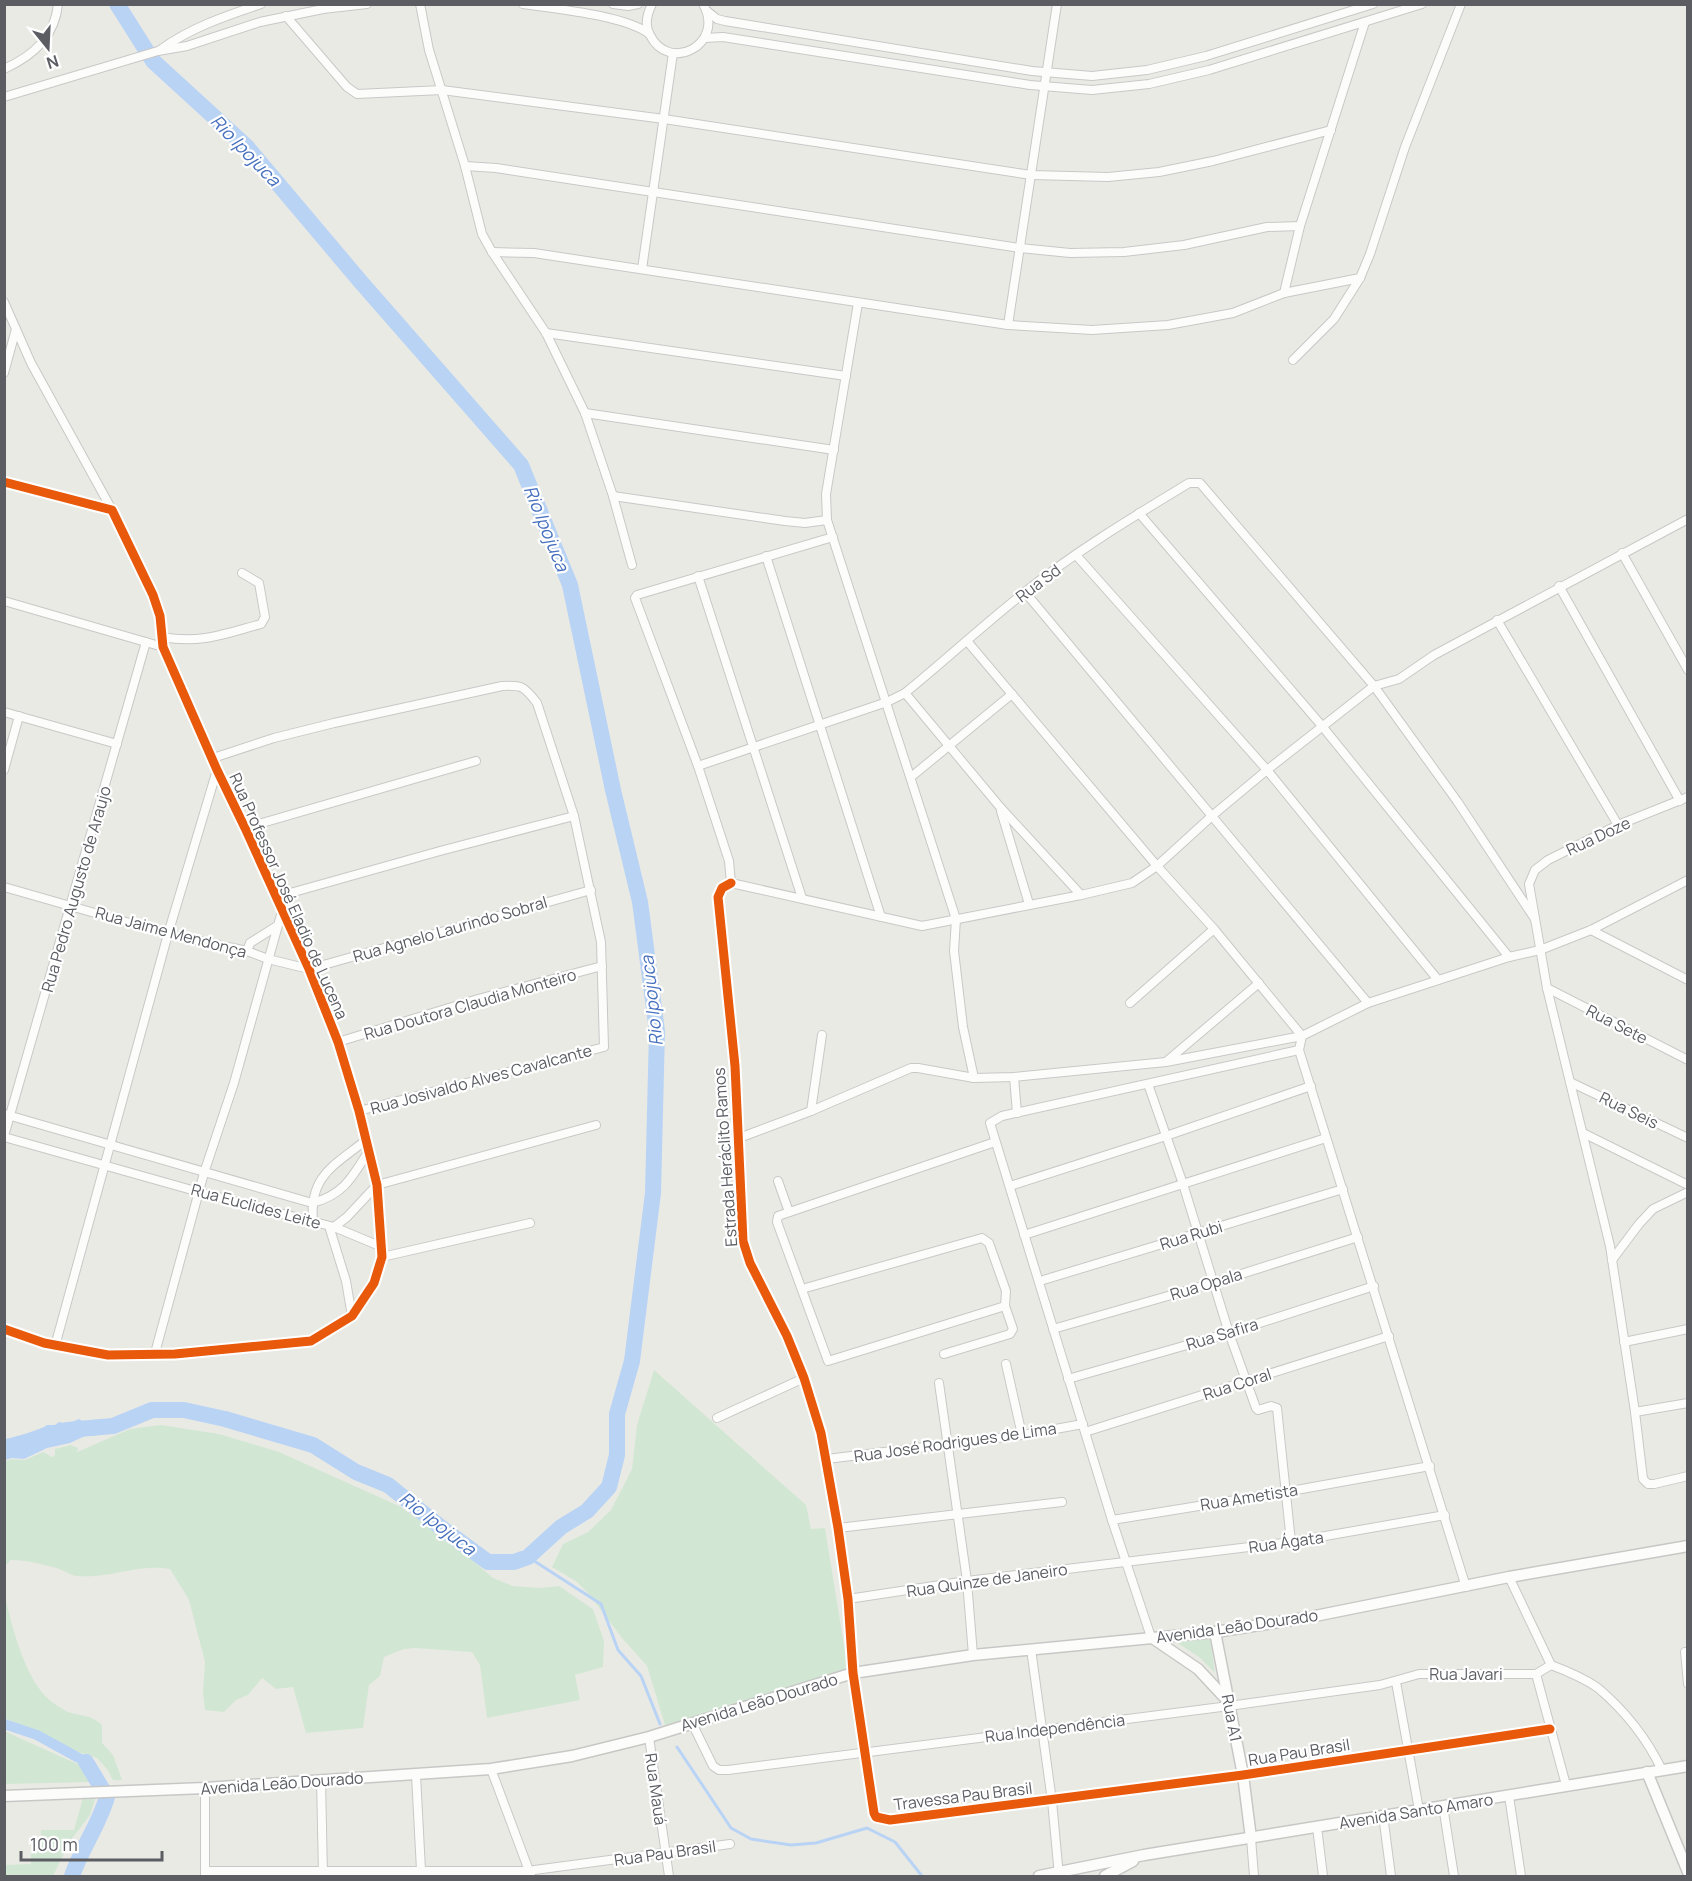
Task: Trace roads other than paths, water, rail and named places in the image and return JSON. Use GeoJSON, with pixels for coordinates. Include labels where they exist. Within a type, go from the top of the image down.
{"type":"FeatureCollection","features":[{"type":"Feature","properties":{"kind":"main road","name":"Avenida Leão Dourado"},"geometry":{"type":"LineString","coordinates":[[4,1796],[205,1788],[491,1769],[572,1756],[649,1737],[853,1673],[973,1655],[1215,1632],[1316,1616],[1509,1577],[1688,1546]]}},
{"type":"Feature","properties":{"kind":"main road","name":"Rua A1"},"geometry":{"type":"LineString","coordinates":[[1215,1632],[1243,1775],[1251,1838]]}},
{"type":"Feature","properties":{"kind":"main road"},"geometry":{"type":"LineString","coordinates":[[1151,1637],[1198,1669],[1228,1703]]}},
{"type":"Feature","properties":{"kind":"main road","name":"Avenida Santo Amaro"},"geometry":{"type":"LineString","coordinates":[[1039,1876],[1059,1875],[1144,1855],[1688,1766]]}},
{"type":"Feature","properties":{"kind":"main road"},"geometry":{"type":"LineString","coordinates":[[1647,1772],[1688,1872]]}},
{"type":"Feature","properties":{"kind":"main road"},"geometry":{"type":"LineString","coordinates":[[1105,1876],[1144,1855]]}},
{"type":"Feature","properties":{"kind":"street"},"geometry":{"type":"LineString","coordinates":[[4,69],[22,60],[50,33],[56,20],[58,4]]}},
{"type":"Feature","properties":{"kind":"street"},"geometry":{"type":"LineString","coordinates":[[154,52],[205,24],[261,4]]}},
{"type":"Feature","properties":{"kind":"street"},"geometry":{"type":"LineString","coordinates":[[4,97],[84,75],[154,52],[187,46],[260,22],[323,9],[367,4]]}},
{"type":"Feature","properties":{"kind":"street"},"geometry":{"type":"LineString","coordinates":[[420,4],[429,50],[465,166],[482,234],[546,333],[585,413],[613,496],[632,565]]}},
{"type":"Feature","properties":{"kind":"street"},"geometry":{"type":"LineString","coordinates":[[524,4],[583,13],[636,26],[648,33]]}},
{"type":"Feature","properties":{"kind":"street"},"geometry":{"type":"LineString","coordinates":[[613,4],[628,6],[638,4]]}},
{"type":"Feature","properties":{"kind":"street"},"geometry":{"type":"LineString","coordinates":[[652,4],[647,19],[648,33],[654,43],[663,50],[673,53],[688,52],[705,38],[709,25],[705,8]]}},
{"type":"Feature","properties":{"kind":"street"},"geometry":{"type":"LineString","coordinates":[[1008,325],[1057,4]]}},
{"type":"Feature","properties":{"kind":"street"},"geometry":{"type":"LineString","coordinates":[[705,8],[717,19],[725,21],[1047,72],[1092,76],[1147,70],[1206,56],[1373,4]]}},
{"type":"Feature","properties":{"kind":"street"},"geometry":{"type":"LineString","coordinates":[[705,38],[723,37],[1045,86],[1092,90],[1149,84],[1209,70],[1422,4]]}},
{"type":"Feature","properties":{"kind":"street"},"geometry":{"type":"LineString","coordinates":[[1293,360],[1334,319],[1360,278],[1405,147],[1461,4]]}},
{"type":"Feature","properties":{"kind":"street"},"geometry":{"type":"LineString","coordinates":[[286,16],[347,87],[357,94],[442,90],[664,119],[1031,176],[1108,177],[1159,172],[1213,161],[1332,130]]}},
{"type":"Feature","properties":{"kind":"street"},"geometry":{"type":"LineString","coordinates":[[1284,293],[1300,226],[1365,22]]}},
{"type":"Feature","properties":{"kind":"street"},"geometry":{"type":"LineString","coordinates":[[642,269],[673,53]]}},
{"type":"Feature","properties":{"kind":"street"},"geometry":{"type":"LineString","coordinates":[[1206,56],[1209,70]]}},
{"type":"Feature","properties":{"kind":"street"},"geometry":{"type":"LineString","coordinates":[[465,166],[496,168],[1020,248],[1070,253],[1125,252],[1184,244],[1267,227],[1300,226]]}},
{"type":"Feature","properties":{"kind":"street"},"geometry":{"type":"LineString","coordinates":[[492,252],[534,253],[1008,325],[1092,330],[1168,325],[1233,313],[1284,293],[1360,278]]}},
{"type":"Feature","properties":{"kind":"street","name":"Rua Professor José Eladio de Lucena"},"geometry":{"type":"LineString","coordinates":[[4,302],[31,363],[112,510],[153,595],[160,616],[163,647],[309,969],[338,1042],[359,1112],[377,1185],[382,1247],[382,1257],[374,1283],[352,1316],[338,1327],[311,1341],[183,1354],[108,1355],[55,1346],[4,1329]]}},
{"type":"Feature","properties":{"kind":"street"},"geometry":{"type":"LineString","coordinates":[[858,303],[826,494],[827,520],[956,919],[954,951],[961,1017],[974,1078]]}},
{"type":"Feature","properties":{"kind":"street"},"geometry":{"type":"LineString","coordinates":[[4,373],[16,329]]}},
{"type":"Feature","properties":{"kind":"street"},"geometry":{"type":"LineString","coordinates":[[546,333],[846,376]]}},
{"type":"Feature","properties":{"kind":"street"},"geometry":{"type":"LineString","coordinates":[[585,413],[834,450]]}},
{"type":"Feature","properties":{"kind":"street"},"geometry":{"type":"LineString","coordinates":[[4,482],[112,510]]}},
{"type":"Feature","properties":{"kind":"street","name":"Rua Sd"},"geometry":{"type":"LineString","coordinates":[[698,766],[887,702],[905,693],[1025,592],[1139,513],[1190,483],[1200,483],[1374,686]]}},
{"type":"Feature","properties":{"kind":"street"},"geometry":{"type":"LineString","coordinates":[[613,496],[785,521],[805,523],[827,520]]}},
{"type":"Feature","properties":{"kind":"street"},"geometry":{"type":"LineString","coordinates":[[1139,513],[1322,726],[1509,957]]}},
{"type":"Feature","properties":{"kind":"street"},"geometry":{"type":"LineString","coordinates":[[833,537],[698,576],[638,595],[635,598],[698,766],[729,861],[731,883],[922,926],[1132,883],[1157,866],[1267,770],[1374,686],[1399,679],[1434,655],[1497,620],[1687,521]]}},
{"type":"Feature","properties":{"kind":"street"},"geometry":{"type":"LineString","coordinates":[[1622,553],[1688,670]]}},
{"type":"Feature","properties":{"kind":"street"},"geometry":{"type":"LineString","coordinates":[[1076,555],[1267,770],[1438,980]]}},
{"type":"Feature","properties":{"kind":"street"},"geometry":{"type":"LineString","coordinates":[[766,556],[881,916]]}},
{"type":"Feature","properties":{"kind":"street"},"geometry":{"type":"LineString","coordinates":[[162,637],[182,640],[207,639],[261,624],[266,617],[259,583],[242,573]]}},
{"type":"Feature","properties":{"kind":"street"},"geometry":{"type":"LineString","coordinates":[[698,576],[802,898]]}},
{"type":"Feature","properties":{"kind":"street"},"geometry":{"type":"LineString","coordinates":[[1559,586],[1684,799]]}},
{"type":"Feature","properties":{"kind":"street"},"geometry":{"type":"LineString","coordinates":[[1025,592],[1368,1003]]}},
{"type":"Feature","properties":{"kind":"street"},"geometry":{"type":"LineString","coordinates":[[4,601],[163,647]]}},
{"type":"Feature","properties":{"kind":"street"},"geometry":{"type":"LineString","coordinates":[[1497,620],[1618,825]]}},
{"type":"Feature","properties":{"kind":"street"},"geometry":{"type":"LineString","coordinates":[[967,641],[1157,866],[1214,929],[1302,1036]]}},
{"type":"Feature","properties":{"kind":"street","name":"Rua Pedro Augusto de Araujo"},"geometry":{"type":"LineString","coordinates":[[4,1137],[8,1115],[72,905],[146,642]]}},
{"type":"Feature","properties":{"kind":"street"},"geometry":{"type":"LineString","coordinates":[[213,758],[274,738],[333,723],[491,688],[520,685],[537,703],[574,816],[601,942],[602,966]]}},
{"type":"Feature","properties":{"kind":"street"},"geometry":{"type":"LineString","coordinates":[[1374,686],[1457,801],[1535,920],[1547,988],[1612,1260],[1642,1475],[1645,1482],[1654,1484],[1688,1476]]}},
{"type":"Feature","properties":{"kind":"street"},"geometry":{"type":"LineString","coordinates":[[905,693],[1000,807],[1081,895]]}},
{"type":"Feature","properties":{"kind":"street"},"geometry":{"type":"LineString","coordinates":[[911,777],[1012,694]]}},
{"type":"Feature","properties":{"kind":"street"},"geometry":{"type":"LineString","coordinates":[[4,712],[117,744]]}},
{"type":"Feature","properties":{"kind":"street"},"geometry":{"type":"LineString","coordinates":[[4,770],[19,716]]}},
{"type":"Feature","properties":{"kind":"street"},"geometry":{"type":"LineString","coordinates":[[245,828],[476,761]]}},
{"type":"Feature","properties":{"kind":"street","name":"Rua Professor José Eladio de Lucena"},"geometry":{"type":"LineString","coordinates":[[55,1346],[168,934],[217,770]]}},
{"type":"Feature","properties":{"kind":"street","name":"Rua Doze"},"geometry":{"type":"LineString","coordinates":[[1535,920],[1529,884],[1535,870],[1548,860],[1618,825],[1684,799]]}},
{"type":"Feature","properties":{"kind":"street"},"geometry":{"type":"LineString","coordinates":[[1000,807],[1029,904]]}},
{"type":"Feature","properties":{"kind":"street"},"geometry":{"type":"LineString","coordinates":[[276,897],[574,816]]}},
{"type":"Feature","properties":{"kind":"street"},"geometry":{"type":"LineString","coordinates":[[739,1138],[811,1111],[911,1068],[974,1078],[1014,1077],[1166,1062],[1302,1036],[1368,1003],[1509,957],[1540,950],[1591,930],[1688,880]]}},
{"type":"Feature","properties":{"kind":"street","name":"Estrada Heráclito Ramos"},"geometry":{"type":"LineString","coordinates":[[731,883],[723,888],[718,897],[735,1066],[745,1247],[804,1377],[814,1405],[827,1459],[848,1599],[853,1673],[866,1751],[873,1813],[878,1819]]}},
{"type":"Feature","properties":{"kind":"street","name":"Rua Jaime Mendonça"},"geometry":{"type":"LineString","coordinates":[[4,886],[168,934],[246,951],[309,969]]}},
{"type":"Feature","properties":{"kind":"street","name":"Rua Agnelo Laurindo Sobral"},"geometry":{"type":"LineString","coordinates":[[309,969],[591,890]]}},
{"type":"Feature","properties":{"kind":"street"},"geometry":{"type":"LineString","coordinates":[[155,1353],[204,1173],[234,1083],[282,911]]}},
{"type":"Feature","properties":{"kind":"street"},"geometry":{"type":"LineString","coordinates":[[246,951],[250,943],[278,926]]}},
{"type":"Feature","properties":{"kind":"street"},"geometry":{"type":"LineString","coordinates":[[1130,1003],[1214,929]]}},
{"type":"Feature","properties":{"kind":"street"},"geometry":{"type":"LineString","coordinates":[[1591,930],[1688,980]]}},
{"type":"Feature","properties":{"kind":"street","name":"Rua Doutora Claudia Monteiro"},"geometry":{"type":"LineString","coordinates":[[338,1042],[478,999],[602,966]]}},
{"type":"Feature","properties":{"kind":"street","name":"Rua Josivaldo Alves Cavalcante"},"geometry":{"type":"LineString","coordinates":[[359,1112],[604,1047],[602,966]]}},
{"type":"Feature","properties":{"kind":"street"},"geometry":{"type":"LineString","coordinates":[[1166,1062],[1259,983]]}},
{"type":"Feature","properties":{"kind":"street","name":"Rua Sete"},"geometry":{"type":"LineString","coordinates":[[1547,988],[1688,1060]]}},
{"type":"Feature","properties":{"kind":"street"},"geometry":{"type":"LineString","coordinates":[[811,1111],[822,1035]]}},
{"type":"Feature","properties":{"kind":"street"},"geometry":{"type":"LineString","coordinates":[[1302,1036],[1299,1050],[1446,1515],[1466,1587]]}},
{"type":"Feature","properties":{"kind":"street"},"geometry":{"type":"LineString","coordinates":[[1151,1637],[1112,1520],[990,1123],[1002,1116],[1299,1050]]}},
{"type":"Feature","properties":{"kind":"street"},"geometry":{"type":"LineString","coordinates":[[1014,1077],[1017,1113]]}},
{"type":"Feature","properties":{"kind":"street","name":"Rua Seis"},"geometry":{"type":"LineString","coordinates":[[1570,1082],[1688,1138]]}},
{"type":"Feature","properties":{"kind":"street"},"geometry":{"type":"LineString","coordinates":[[1148,1084],[1183,1184],[1229,1333],[1256,1408],[1258,1410],[1271,1406],[1277,1408],[1292,1542]]}},
{"type":"Feature","properties":{"kind":"street"},"geometry":{"type":"LineString","coordinates":[[1010,1186],[1311,1086]]}},
{"type":"Feature","properties":{"kind":"street","name":"Rua Euclides Leite"},"geometry":{"type":"LineString","coordinates":[[8,1115],[312,1203],[324,1200],[343,1189],[368,1152]]}},
{"type":"Feature","properties":{"kind":"street"},"geometry":{"type":"LineString","coordinates":[[377,1185],[596,1125]]}},
{"type":"Feature","properties":{"kind":"street"},"geometry":{"type":"LineString","coordinates":[[1583,1133],[1688,1185]]}},
{"type":"Feature","properties":{"kind":"street","name":"Rua Euclides Leite"},"geometry":{"type":"LineString","coordinates":[[4,1137],[199,1192],[332,1226],[347,1217],[377,1185]]}},
{"type":"Feature","properties":{"kind":"street"},"geometry":{"type":"LineString","coordinates":[[1024,1235],[1326,1138]]}},
{"type":"Feature","properties":{"kind":"street"},"geometry":{"type":"LineString","coordinates":[[314,1222],[312,1203],[319,1182],[326,1172],[366,1140]]}},
{"type":"Feature","properties":{"kind":"street"},"geometry":{"type":"LineString","coordinates":[[996,1142],[778,1215],[777,1222],[825,1357],[831,1361],[1005,1306]]}},
{"type":"Feature","properties":{"kind":"street"},"geometry":{"type":"LineString","coordinates":[[778,1181],[789,1212]]}},
{"type":"Feature","properties":{"kind":"street","name":"Rua Rubi"},"geometry":{"type":"LineString","coordinates":[[1040,1281],[1343,1189]]}},
{"type":"Feature","properties":{"kind":"street"},"geometry":{"type":"LineString","coordinates":[[1612,1260],[1653,1209],[1688,1192]]}},
{"type":"Feature","properties":{"kind":"street"},"geometry":{"type":"LineString","coordinates":[[382,1257],[530,1223]]}},
{"type":"Feature","properties":{"kind":"street"},"geometry":{"type":"LineString","coordinates":[[332,1226],[382,1247]]}},
{"type":"Feature","properties":{"kind":"street"},"geometry":{"type":"LineString","coordinates":[[332,1226],[352,1316]]}},
{"type":"Feature","properties":{"kind":"street","name":"Rua Opala"},"geometry":{"type":"LineString","coordinates":[[1053,1329],[1213,1283],[1359,1237]]}},
{"type":"Feature","properties":{"kind":"street"},"geometry":{"type":"LineString","coordinates":[[802,1289],[982,1238],[989,1243],[1006,1291],[1005,1306],[1014,1329],[1010,1334],[944,1354]]}},
{"type":"Feature","properties":{"kind":"street","name":"Rua Safira"},"geometry":{"type":"LineString","coordinates":[[1068,1379],[1229,1333],[1374,1286]]}},
{"type":"Feature","properties":{"kind":"street"},"geometry":{"type":"LineString","coordinates":[[1624,1342],[1688,1329]]}},
{"type":"Feature","properties":{"kind":"street","name":"Rua Coral"},"geometry":{"type":"LineString","coordinates":[[1084,1428],[1389,1336]]}},
{"type":"Feature","properties":{"kind":"street"},"geometry":{"type":"LineString","coordinates":[[1006,1364],[1022,1436]]}},
{"type":"Feature","properties":{"kind":"street"},"geometry":{"type":"LineString","coordinates":[[717,1418],[804,1377]]}},
{"type":"Feature","properties":{"kind":"street"},"geometry":{"type":"LineString","coordinates":[[939,1383],[967,1581],[973,1655]]}},
{"type":"Feature","properties":{"kind":"street"},"geometry":{"type":"LineString","coordinates":[[1635,1412],[1688,1402]]}},
{"type":"Feature","properties":{"kind":"street","name":"Rua José Rodrigues de Lima"},"geometry":{"type":"LineString","coordinates":[[827,1459],[1084,1428]]}},
{"type":"Feature","properties":{"kind":"street","name":"Rua Ametista"},"geometry":{"type":"LineString","coordinates":[[1112,1520],[1430,1466]]}},
{"type":"Feature","properties":{"kind":"street"},"geometry":{"type":"LineString","coordinates":[[838,1528],[1062,1502]]}},
{"type":"Feature","properties":{"kind":"street","name":"Rua Ágata"},"geometry":{"type":"LineString","coordinates":[[1126,1563],[1292,1542],[1446,1515]]}},
{"type":"Feature","properties":{"kind":"street","name":"Rua Quinze de Janeiro"},"geometry":{"type":"LineString","coordinates":[[848,1599],[967,1581],[1126,1563]]}},
{"type":"Feature","properties":{"kind":"street"},"geometry":{"type":"LineString","coordinates":[[1509,1577],[1551,1665],[1597,1688],[1634,1726],[1648,1744],[1662,1770]]}},
{"type":"Feature","properties":{"kind":"street","name":"Travessa Pau Brasil"},"geometry":{"type":"LineString","coordinates":[[1031,1649],[1052,1800],[1059,1875]]}},
{"type":"Feature","properties":{"kind":"street"},"geometry":{"type":"LineString","coordinates":[[1685,1652],[1688,1684]]}},
{"type":"Feature","properties":{"kind":"street"},"geometry":{"type":"LineString","coordinates":[[1551,1665],[1536,1674],[1566,1785]]}},
{"type":"Feature","properties":{"kind":"street","name":"Rua Javari"},"geometry":{"type":"LineString","coordinates":[[1396,1682],[1414,1675],[1431,1673],[1536,1674]]}},
{"type":"Feature","properties":{"kind":"street"},"geometry":{"type":"LineString","coordinates":[[1396,1682],[1419,1810]]}},
{"type":"Feature","properties":{"kind":"street","name":"Rua Independência"},"geometry":{"type":"LineString","coordinates":[[692,1723],[713,1766],[719,1770],[728,1770],[1396,1682]]}},
{"type":"Feature","properties":{"kind":"street","name":"Rua Pau Brasil"},"geometry":{"type":"LineString","coordinates":[[1052,1800],[1243,1775],[1550,1729]]}},
{"type":"Feature","properties":{"kind":"street","name":"Rua Mauá"},"geometry":{"type":"LineString","coordinates":[[649,1737],[669,1876]]}},
{"type":"Feature","properties":{"kind":"street"},"geometry":{"type":"LineString","coordinates":[[491,1769],[529,1875]]}},
{"type":"Feature","properties":{"kind":"street"},"geometry":{"type":"LineString","coordinates":[[416,1775],[421,1870]]}},
{"type":"Feature","properties":{"kind":"street"},"geometry":{"type":"LineString","coordinates":[[321,1779],[323,1873]]}},
{"type":"Feature","properties":{"kind":"street"},"geometry":{"type":"LineString","coordinates":[[205,1788],[205,1874]]}},
{"type":"Feature","properties":{"kind":"street"},"geometry":{"type":"LineString","coordinates":[[1509,1796],[1521,1876]]}},
{"type":"Feature","properties":{"kind":"street","name":"Travessa Pau Brasil"},"geometry":{"type":"LineString","coordinates":[[878,1819],[890,1820],[1052,1800]]}},
{"type":"Feature","properties":{"kind":"street"},"geometry":{"type":"LineString","coordinates":[[1443,1806],[1454,1876]]}},
{"type":"Feature","properties":{"kind":"street"},"geometry":{"type":"LineString","coordinates":[[1383,1815],[1391,1876]]}},
{"type":"Feature","properties":{"kind":"street"},"geometry":{"type":"LineString","coordinates":[[1317,1827],[1323,1876]]}},
{"type":"Feature","properties":{"kind":"street","name":"Rua A1"},"geometry":{"type":"LineString","coordinates":[[1251,1838],[1254,1876]]}},
{"type":"Feature","properties":{"kind":"street","name":"Rua Pau Brasil"},"geometry":{"type":"LineString","coordinates":[[205,1874],[421,1870],[529,1875],[730,1844]]}},
{"type":"Feature","properties":{"kind":"water"},"geometry":{"type":"Polygon","coordinates":[[[79,1419],[87,1424],[95,1436],[85,1436],[70,1443],[47,1448],[24,1459],[5,1460],[5,1439],[47,1425],[55,1425],[59,1422],[68,1424],[79,1419]]]}},
{"type":"Feature","properties":{"kind":"waterway","name":"Rio Ipojuca"},"geometry":{"type":"LineString","coordinates":[[67,1430],[113,1426],[152,1410],[184,1410],[225,1419],[313,1445],[356,1472],[388,1485],[488,1562],[514,1562],[528,1557],[561,1527],[587,1511],[609,1487],[617,1455],[617,1414],[632,1361],[653,1193],[657,1031],[640,902],[613,790],[570,585],[521,465],[360,281],[247,147],[153,61],[117,4]]}},
{"type":"Feature","properties":{"kind":"waterway"},"geometry":{"type":"LineString","coordinates":[[528,1557],[601,1604],[618,1650],[641,1676],[660,1724]]}},
{"type":"Feature","properties":{"kind":"waterway"},"geometry":{"type":"LineString","coordinates":[[4,1724],[37,1735],[86,1762]]}},
{"type":"Feature","properties":{"kind":"waterway"},"geometry":{"type":"LineString","coordinates":[[677,1747],[731,1828],[751,1839],[791,1845],[816,1843],[867,1828],[895,1842],[922,1876]]}},
{"type":"Feature","properties":{"kind":"waterway"},"geometry":{"type":"LineString","coordinates":[[72,1876],[107,1797],[86,1762]]}}]}
